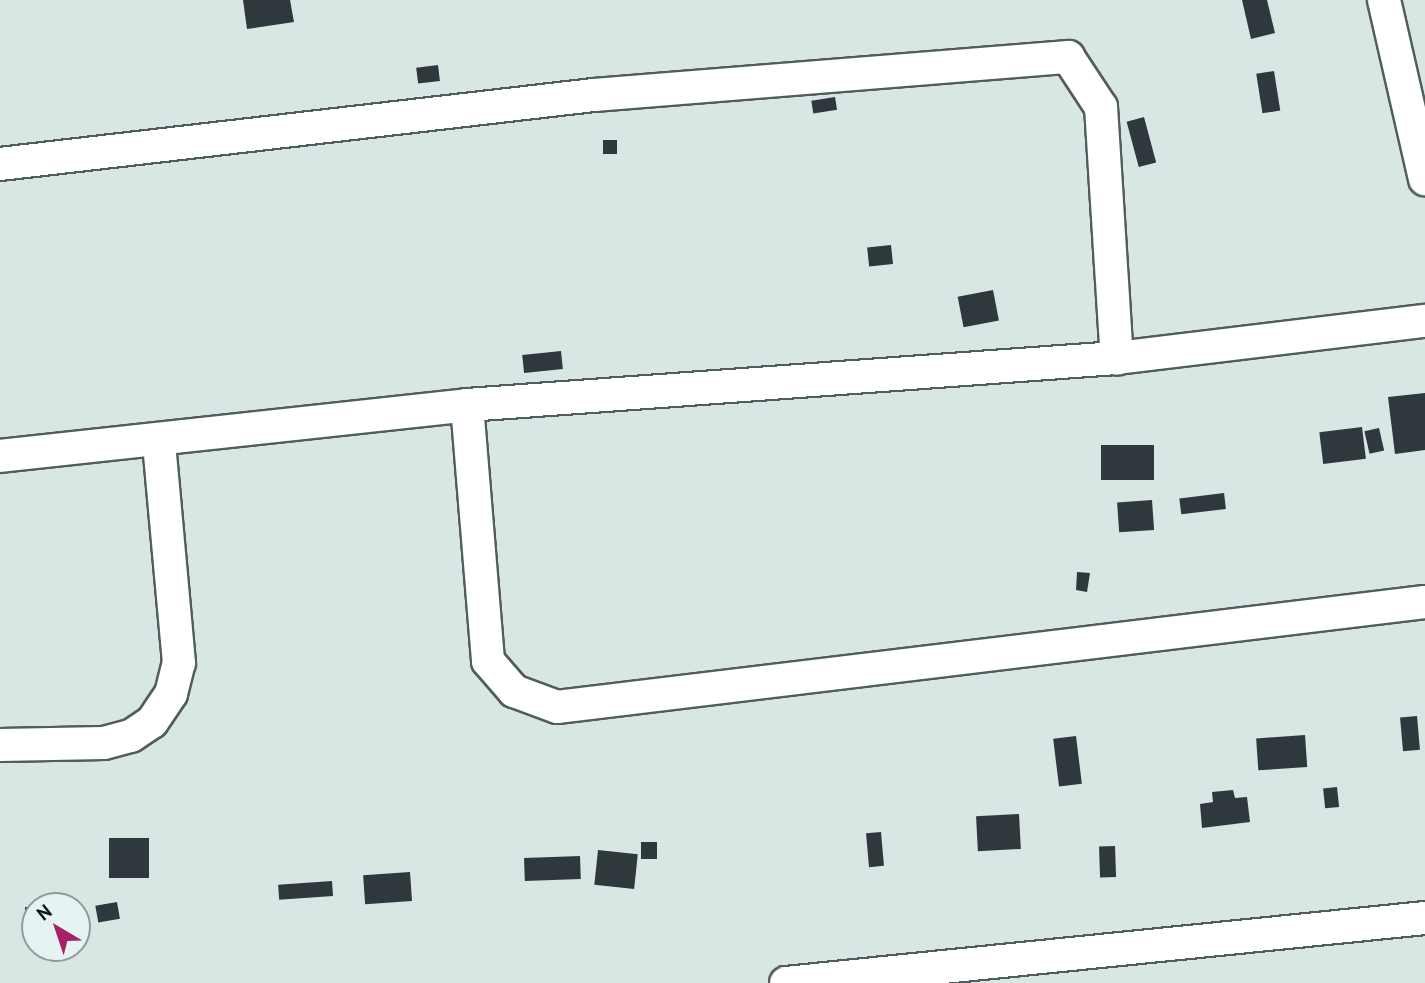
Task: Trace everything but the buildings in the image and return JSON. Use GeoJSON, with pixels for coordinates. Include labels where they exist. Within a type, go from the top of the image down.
{"type":"FeatureCollection","features":[{"type":"Feature","properties":{"kind":"street"},"geometry":{"type":"LineString","coordinates":[[1384,0],[1425,179]]}},
{"type":"Feature","properties":{"kind":"street"},"geometry":{"type":"LineString","coordinates":[[0,164],[594,95],[1068,57],[1101,107],[1117,358]]}},
{"type":"Feature","properties":{"kind":"street"},"geometry":{"type":"LineString","coordinates":[[0,456],[159,442],[467,405],[1117,358],[1425,321]]}},
{"type":"Feature","properties":{"kind":"street"},"geometry":{"type":"LineString","coordinates":[[467,405],[488,660],[514,691],[557,707],[1425,602]]}},
{"type":"Feature","properties":{"kind":"street"},"geometry":{"type":"LineString","coordinates":[[0,745],[104,743],[131,736],[152,722],[171,694],[178,663],[159,442]]}},
{"type":"Feature","properties":{"kind":"street"},"geometry":{"type":"LineString","coordinates":[[786,983],[1425,918]]}}]}
